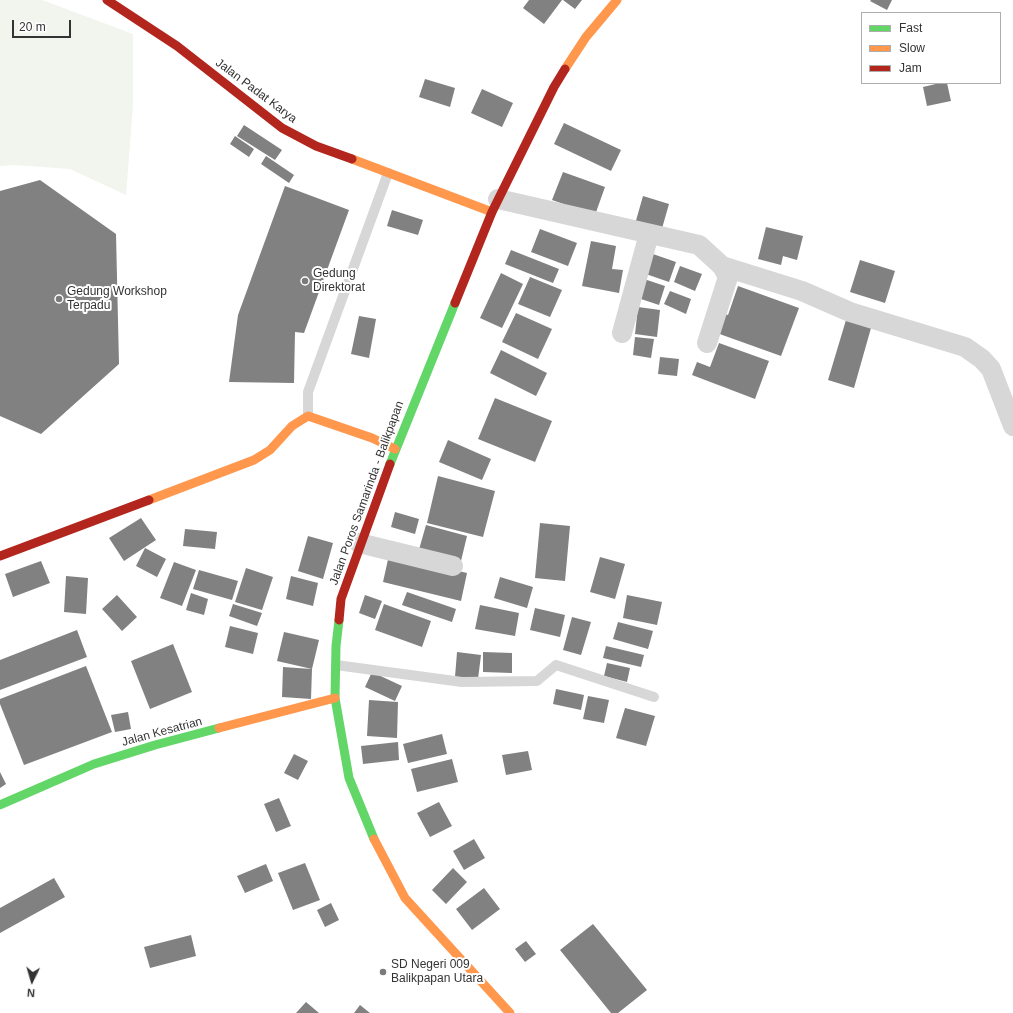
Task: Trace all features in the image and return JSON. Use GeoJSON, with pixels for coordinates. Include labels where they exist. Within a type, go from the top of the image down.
{"type":"FeatureCollection","features":[{"type":"Feature","properties":{"kind":"main road","name":"Jalan Padat Karya"},"geometry":{"type":"LineString","coordinates":[[107,0],[177,46],[282,128],[316,146],[388,173],[495,205]]}},
{"type":"Feature","properties":{"kind":"main road","name":"Jalan Poros Samarinda - Balikpapan"},"geometry":{"type":"LineString","coordinates":[[510,1013],[405,898],[371,834],[349,778],[340,734],[335,698],[341,599],[359,543],[395,448],[495,205],[554,87],[586,37],[617,0]]}},
{"type":"Feature","properties":{"kind":"main road"},"geometry":{"type":"LineString","coordinates":[[0,556],[254,460],[270,450],[292,426],[308,416],[372,438],[395,448]]}},
{"type":"Feature","properties":{"kind":"main road","name":"Jalan Kesatrian"},"geometry":{"type":"LineString","coordinates":[[0,805],[94,764],[156,745],[335,698]]}},
{"type":"Feature","properties":{"kind":"street"},"geometry":{"type":"LineString","coordinates":[[495,205],[699,245],[722,266],[728,277],[707,343]]}},
{"type":"Feature","properties":{"kind":"street"},"geometry":{"type":"LineString","coordinates":[[622,333],[649,234]]}},
{"type":"Feature","properties":{"kind":"street"},"geometry":{"type":"LineString","coordinates":[[722,266],[802,291],[850,312],[965,347],[982,358],[991,369],[1013,426]]}},
{"type":"Feature","properties":{"kind":"street"},"geometry":{"type":"LineString","coordinates":[[359,543],[454,566]]}},
{"type":"Feature","properties":{"kind":"lane"},"geometry":{"type":"LineString","coordinates":[[308,416],[308,392],[388,173]]}},
{"type":"Feature","properties":{"kind":"lane"},"geometry":{"type":"LineString","coordinates":[[336,665],[462,682],[537,681],[556,665],[654,697]]}},
{"type":"Feature","properties":{"kind":"shaded area"},"geometry":{"type":"Polygon","coordinates":[[[0,0],[42,0],[133,34],[133,106],[126,195],[70,169],[15,165],[0,166],[0,0]]]}},
{"type":"Feature","properties":{"kind":"building"},"geometry":{"type":"Polygon","coordinates":[[[529,0],[562,0],[544,24],[523,8],[529,0]]]}},
{"type":"Feature","properties":{"kind":"building"},"geometry":{"type":"Polygon","coordinates":[[[563,0],[582,0],[575,9],[563,0]]]}},
{"type":"Feature","properties":{"kind":"building"},"geometry":{"type":"Polygon","coordinates":[[[892,0],[887,10],[870,1],[892,0]]]}},
{"type":"Feature","properties":{"kind":"building"},"geometry":{"type":"Polygon","coordinates":[[[425,79],[455,88],[450,107],[419,97],[425,79]]]}},
{"type":"Feature","properties":{"kind":"building"},"geometry":{"type":"Polygon","coordinates":[[[936,84],[947,84],[951,101],[927,106],[923,87],[936,84]]]}},
{"type":"Feature","properties":{"kind":"building"},"geometry":{"type":"Polygon","coordinates":[[[482,89],[513,103],[502,127],[471,113],[482,89]]]}},
{"type":"Feature","properties":{"kind":"building"},"geometry":{"type":"Polygon","coordinates":[[[564,123],[621,150],[611,171],[554,144],[564,123]]]}},
{"type":"Feature","properties":{"kind":"building"},"geometry":{"type":"Polygon","coordinates":[[[244,125],[282,150],[275,160],[237,136],[244,125]]]}},
{"type":"Feature","properties":{"kind":"building"},"geometry":{"type":"Polygon","coordinates":[[[235,136],[254,149],[249,157],[230,144],[235,136]]]}},
{"type":"Feature","properties":{"kind":"building"},"geometry":{"type":"Polygon","coordinates":[[[266,156],[294,175],[289,183],[261,164],[266,156]]]}},
{"type":"Feature","properties":{"kind":"building"},"geometry":{"type":"Polygon","coordinates":[[[563,172],[605,187],[595,215],[552,200],[563,172]]]}},
{"type":"Feature","properties":{"kind":"building","name":"Gedung Workshop Terpadu"},"geometry":{"type":"Polygon","coordinates":[[[40,180],[116,234],[119,364],[41,434],[0,416],[0,191],[40,180]]]}},
{"type":"Feature","properties":{"kind":"building"},"geometry":{"type":"Polygon","coordinates":[[[285,186],[349,210],[304,333],[295,332],[294,383],[229,382],[238,315],[285,186]]]}},
{"type":"Feature","properties":{"kind":"building"},"geometry":{"type":"Polygon","coordinates":[[[643,196],[669,204],[661,232],[635,224],[643,196]]]}},
{"type":"Feature","properties":{"kind":"building"},"geometry":{"type":"Polygon","coordinates":[[[392,210],[423,220],[418,235],[387,226],[392,210]]]}},
{"type":"Feature","properties":{"kind":"building"},"geometry":{"type":"Polygon","coordinates":[[[766,227],[803,236],[797,260],[783,256],[781,265],[758,259],[766,227]]]}},
{"type":"Feature","properties":{"kind":"building"},"geometry":{"type":"Polygon","coordinates":[[[540,229],[577,243],[568,266],[531,252],[540,229]]]}},
{"type":"Feature","properties":{"kind":"building"},"geometry":{"type":"Polygon","coordinates":[[[591,241],[616,246],[612,269],[623,270],[619,293],[582,286],[591,241]]]}},
{"type":"Feature","properties":{"kind":"building"},"geometry":{"type":"Polygon","coordinates":[[[511,250],[559,269],[553,283],[505,264],[511,250]]]}},
{"type":"Feature","properties":{"kind":"building"},"geometry":{"type":"Polygon","coordinates":[[[650,253],[676,262],[669,282],[643,273],[650,253]]]}},
{"type":"Feature","properties":{"kind":"building"},"geometry":{"type":"Polygon","coordinates":[[[860,260],[895,271],[885,303],[850,292],[860,260]]]}},
{"type":"Feature","properties":{"kind":"building"},"geometry":{"type":"Polygon","coordinates":[[[680,266],[702,274],[695,291],[674,282],[680,266]]]}},
{"type":"Feature","properties":{"kind":"building"},"geometry":{"type":"Polygon","coordinates":[[[501,273],[523,284],[502,328],[480,318],[501,273]]]}},
{"type":"Feature","properties":{"kind":"building"},"geometry":{"type":"Polygon","coordinates":[[[530,277],[562,290],[550,317],[518,304],[530,277]]]}},
{"type":"Feature","properties":{"kind":"building"},"geometry":{"type":"Polygon","coordinates":[[[641,278],[665,286],[659,305],[635,297],[641,278]]]}},
{"type":"Feature","properties":{"kind":"building"},"geometry":{"type":"Polygon","coordinates":[[[738,286],[799,308],[781,356],[714,332],[720,313],[728,315],[738,286]]]}},
{"type":"Feature","properties":{"kind":"building"},"geometry":{"type":"Polygon","coordinates":[[[670,291],[691,299],[686,314],[664,304],[670,291]]]}},
{"type":"Feature","properties":{"kind":"building"},"geometry":{"type":"Polygon","coordinates":[[[638,307],[660,310],[657,337],[635,334],[638,307]]]}},
{"type":"Feature","properties":{"kind":"building"},"geometry":{"type":"Polygon","coordinates":[[[516,313],[552,329],[538,359],[502,342],[516,313]]]}},
{"type":"Feature","properties":{"kind":"building"},"geometry":{"type":"Polygon","coordinates":[[[359,316],[376,319],[369,358],[351,354],[359,316]]]}},
{"type":"Feature","properties":{"kind":"building"},"geometry":{"type":"Polygon","coordinates":[[[846,320],[871,328],[854,388],[828,380],[846,320]]]}},
{"type":"Feature","properties":{"kind":"building"},"geometry":{"type":"Polygon","coordinates":[[[635,337],[654,339],[651,358],[633,355],[635,337]]]}},
{"type":"Feature","properties":{"kind":"building"},"geometry":{"type":"Polygon","coordinates":[[[719,343],[769,361],[755,399],[692,375],[697,362],[710,367],[719,343]]]}},
{"type":"Feature","properties":{"kind":"building"},"geometry":{"type":"Polygon","coordinates":[[[501,350],[547,373],[536,396],[490,373],[501,350]]]}},
{"type":"Feature","properties":{"kind":"building"},"geometry":{"type":"Polygon","coordinates":[[[660,357],[679,359],[677,376],[658,374],[660,357]]]}},
{"type":"Feature","properties":{"kind":"building"},"geometry":{"type":"Polygon","coordinates":[[[495,398],[552,421],[535,462],[478,439],[495,398]]]}},
{"type":"Feature","properties":{"kind":"building"},"geometry":{"type":"Polygon","coordinates":[[[448,440],[491,459],[482,480],[439,462],[448,440]]]}},
{"type":"Feature","properties":{"kind":"building"},"geometry":{"type":"Polygon","coordinates":[[[438,476],[495,491],[483,537],[427,523],[438,476]]]}},
{"type":"Feature","properties":{"kind":"building"},"geometry":{"type":"Polygon","coordinates":[[[395,512],[419,519],[415,534],[391,527],[395,512]]]}},
{"type":"Feature","properties":{"kind":"building"},"geometry":{"type":"Polygon","coordinates":[[[141,518],[156,540],[124,561],[109,538],[141,518]]]}},
{"type":"Feature","properties":{"kind":"building"},"geometry":{"type":"Polygon","coordinates":[[[540,523],[570,526],[565,581],[535,578],[540,523]]]}},
{"type":"Feature","properties":{"kind":"building"},"geometry":{"type":"Polygon","coordinates":[[[426,525],[467,536],[460,565],[418,553],[426,525]]]}},
{"type":"Feature","properties":{"kind":"building"},"geometry":{"type":"Polygon","coordinates":[[[185,529],[217,532],[215,549],[183,546],[185,529]]]}},
{"type":"Feature","properties":{"kind":"building"},"geometry":{"type":"Polygon","coordinates":[[[308,536],[333,543],[323,579],[298,571],[308,536]]]}},
{"type":"Feature","properties":{"kind":"building"},"geometry":{"type":"Polygon","coordinates":[[[145,548],[166,559],[157,577],[136,566],[145,548]]]}},
{"type":"Feature","properties":{"kind":"building"},"geometry":{"type":"Polygon","coordinates":[[[389,555],[467,573],[461,601],[383,582],[389,555]]]}},
{"type":"Feature","properties":{"kind":"building"},"geometry":{"type":"Polygon","coordinates":[[[600,557],[625,564],[615,599],[590,592],[600,557]]]}},
{"type":"Feature","properties":{"kind":"building"},"geometry":{"type":"Polygon","coordinates":[[[41,561],[50,583],[13,597],[5,574],[41,561]]]}},
{"type":"Feature","properties":{"kind":"building"},"geometry":{"type":"Polygon","coordinates":[[[174,562],[196,570],[182,606],[160,598],[174,562]]]}},
{"type":"Feature","properties":{"kind":"building"},"geometry":{"type":"Polygon","coordinates":[[[246,568],[273,577],[262,610],[235,602],[246,568]]]}},
{"type":"Feature","properties":{"kind":"building"},"geometry":{"type":"Polygon","coordinates":[[[199,570],[238,581],[232,600],[193,589],[199,570]]]}},
{"type":"Feature","properties":{"kind":"building"},"geometry":{"type":"Polygon","coordinates":[[[66,576],[88,578],[86,614],[64,612],[66,576]]]}},
{"type":"Feature","properties":{"kind":"building"},"geometry":{"type":"Polygon","coordinates":[[[291,576],[318,583],[313,606],[286,599],[291,576]]]}},
{"type":"Feature","properties":{"kind":"building"},"geometry":{"type":"Polygon","coordinates":[[[500,577],[533,587],[527,608],[494,598],[500,577]]]}},
{"type":"Feature","properties":{"kind":"building"},"geometry":{"type":"Polygon","coordinates":[[[407,592],[456,609],[452,622],[402,605],[407,592]]]}},
{"type":"Feature","properties":{"kind":"building"},"geometry":{"type":"Polygon","coordinates":[[[191,593],[208,599],[204,615],[186,610],[191,593]]]}},
{"type":"Feature","properties":{"kind":"building"},"geometry":{"type":"Polygon","coordinates":[[[117,595],[137,617],[122,631],[102,609],[117,595]]]}},
{"type":"Feature","properties":{"kind":"building"},"geometry":{"type":"Polygon","coordinates":[[[365,595],[382,601],[375,619],[359,613],[365,595]]]}},
{"type":"Feature","properties":{"kind":"building"},"geometry":{"type":"Polygon","coordinates":[[[627,595],[662,602],[657,625],[623,618],[627,595]]]}},
{"type":"Feature","properties":{"kind":"building"},"geometry":{"type":"Polygon","coordinates":[[[233,604],[262,613],[257,626],[229,616],[233,604]]]}},
{"type":"Feature","properties":{"kind":"building"},"geometry":{"type":"Polygon","coordinates":[[[384,604],[431,621],[422,647],[375,630],[384,604]]]}},
{"type":"Feature","properties":{"kind":"building"},"geometry":{"type":"Polygon","coordinates":[[[480,605],[519,613],[515,636],[475,629],[480,605]]]}},
{"type":"Feature","properties":{"kind":"building"},"geometry":{"type":"Polygon","coordinates":[[[535,608],[565,615],[560,637],[530,630],[535,608]]]}},
{"type":"Feature","properties":{"kind":"building"},"geometry":{"type":"Polygon","coordinates":[[[572,617],[591,622],[581,655],[563,650],[572,617]]]}},
{"type":"Feature","properties":{"kind":"building"},"geometry":{"type":"Polygon","coordinates":[[[618,622],[653,631],[648,649],[613,639],[618,622]]]}},
{"type":"Feature","properties":{"kind":"building"},"geometry":{"type":"Polygon","coordinates":[[[230,626],[258,633],[253,654],[225,647],[230,626]]]}},
{"type":"Feature","properties":{"kind":"building"},"geometry":{"type":"Polygon","coordinates":[[[77,630],[87,657],[0,690],[0,660],[77,630]]]}},
{"type":"Feature","properties":{"kind":"building"},"geometry":{"type":"Polygon","coordinates":[[[284,632],[319,640],[312,669],[277,661],[284,632]]]}},
{"type":"Feature","properties":{"kind":"building"},"geometry":{"type":"Polygon","coordinates":[[[173,644],[192,692],[150,709],[131,661],[173,644]]]}},
{"type":"Feature","properties":{"kind":"building"},"geometry":{"type":"Polygon","coordinates":[[[606,646],[644,655],[641,667],[603,658],[606,646]]]}},
{"type":"Feature","properties":{"kind":"building"},"geometry":{"type":"Polygon","coordinates":[[[457,652],[481,655],[478,679],[455,677],[457,652]]]}},
{"type":"Feature","properties":{"kind":"building"},"geometry":{"type":"Polygon","coordinates":[[[483,652],[512,653],[512,673],[483,672],[483,652]]]}},
{"type":"Feature","properties":{"kind":"building"},"geometry":{"type":"Polygon","coordinates":[[[607,663],[630,668],[627,682],[604,676],[607,663]]]}},
{"type":"Feature","properties":{"kind":"building"},"geometry":{"type":"Polygon","coordinates":[[[86,666],[112,732],[24,765],[0,704],[0,699],[86,666]]]}},
{"type":"Feature","properties":{"kind":"building"},"geometry":{"type":"Polygon","coordinates":[[[283,667],[312,669],[311,699],[282,697],[283,667]]]}},
{"type":"Feature","properties":{"kind":"building"},"geometry":{"type":"Polygon","coordinates":[[[372,672],[402,686],[395,701],[365,687],[372,672]]]}},
{"type":"Feature","properties":{"kind":"building"},"geometry":{"type":"Polygon","coordinates":[[[556,689],[584,695],[581,710],[553,704],[556,689]]]}},
{"type":"Feature","properties":{"kind":"building"},"geometry":{"type":"Polygon","coordinates":[[[588,696],[609,700],[604,723],[583,719],[588,696]]]}},
{"type":"Feature","properties":{"kind":"building"},"geometry":{"type":"Polygon","coordinates":[[[369,700],[398,702],[397,738],[367,736],[369,700]]]}},
{"type":"Feature","properties":{"kind":"building"},"geometry":{"type":"Polygon","coordinates":[[[625,708],[655,716],[646,746],[616,738],[625,708]]]}},
{"type":"Feature","properties":{"kind":"building"},"geometry":{"type":"Polygon","coordinates":[[[128,712],[131,729],[115,732],[111,715],[128,712]]]}},
{"type":"Feature","properties":{"kind":"building"},"geometry":{"type":"Polygon","coordinates":[[[442,734],[447,754],[408,763],[403,744],[442,734]]]}},
{"type":"Feature","properties":{"kind":"building"},"geometry":{"type":"Polygon","coordinates":[[[398,742],[399,760],[363,764],[361,746],[398,742]]]}},
{"type":"Feature","properties":{"kind":"building"},"geometry":{"type":"Polygon","coordinates":[[[528,751],[532,770],[506,775],[502,755],[528,751]]]}},
{"type":"Feature","properties":{"kind":"building"},"geometry":{"type":"Polygon","coordinates":[[[294,754],[308,761],[298,780],[284,773],[294,754]]]}},
{"type":"Feature","properties":{"kind":"building"},"geometry":{"type":"Polygon","coordinates":[[[452,759],[458,782],[417,792],[411,769],[452,759]]]}},
{"type":"Feature","properties":{"kind":"building"},"geometry":{"type":"Polygon","coordinates":[[[0,772],[6,784],[0,788],[0,772]]]}},
{"type":"Feature","properties":{"kind":"building"},"geometry":{"type":"Polygon","coordinates":[[[279,798],[291,826],[276,832],[264,804],[279,798]]]}},
{"type":"Feature","properties":{"kind":"building"},"geometry":{"type":"Polygon","coordinates":[[[439,802],[452,826],[430,837],[417,813],[439,802]]]}},
{"type":"Feature","properties":{"kind":"building"},"geometry":{"type":"Polygon","coordinates":[[[474,839],[485,858],[464,870],[453,851],[474,839]]]}},
{"type":"Feature","properties":{"kind":"building"},"geometry":{"type":"Polygon","coordinates":[[[305,863],[320,900],[293,910],[278,873],[305,863]]]}},
{"type":"Feature","properties":{"kind":"building"},"geometry":{"type":"Polygon","coordinates":[[[266,864],[273,881],[245,893],[237,876],[266,864]]]}},
{"type":"Feature","properties":{"kind":"building"},"geometry":{"type":"Polygon","coordinates":[[[453,868],[467,882],[446,904],[432,890],[453,868]]]}},
{"type":"Feature","properties":{"kind":"building"},"geometry":{"type":"Polygon","coordinates":[[[54,878],[65,897],[0,933],[0,908],[54,878]]]}},
{"type":"Feature","properties":{"kind":"building"},"geometry":{"type":"Polygon","coordinates":[[[484,888],[500,909],[472,930],[456,909],[484,888]]]}},
{"type":"Feature","properties":{"kind":"building"},"geometry":{"type":"Polygon","coordinates":[[[331,903],[339,920],[325,927],[317,910],[331,903]]]}},
{"type":"Feature","properties":{"kind":"building"},"geometry":{"type":"Polygon","coordinates":[[[593,924],[647,990],[618,1013],[611,1013],[560,950],[593,924]]]}},
{"type":"Feature","properties":{"kind":"building"},"geometry":{"type":"Polygon","coordinates":[[[191,935],[196,956],[150,968],[144,947],[191,935]]]}},
{"type":"Feature","properties":{"kind":"building"},"geometry":{"type":"Polygon","coordinates":[[[526,941],[536,954],[525,962],[515,949],[526,941]]]}},
{"type":"Feature","properties":{"kind":"building"},"geometry":{"type":"Polygon","coordinates":[[[306,1002],[319,1013],[296,1013],[306,1002]]]}},
{"type":"Feature","properties":{"kind":"building","name":"SD Negeri 009 Balikpapan Utara"},"geometry":{"type":"Polygon","coordinates":[[[360,1005],[370,1013],[354,1013],[360,1005]]]}},
{"type":"Feature","properties":{"kind":"traffic: fast"},"geometry":{"type":"LineString","coordinates":[[390,464],[455,303]]}},
{"type":"Feature","properties":{"kind":"traffic: fast"},"geometry":{"type":"LineString","coordinates":[[339,620],[336,646],[335,698],[349,778],[374,839]]}},
{"type":"Feature","properties":{"kind":"traffic: fast"},"geometry":{"type":"LineString","coordinates":[[0,805],[94,764],[155,745],[219,728]]}},
{"type":"Feature","properties":{"kind":"traffic: slow"},"geometry":{"type":"LineString","coordinates":[[565,69],[586,37],[617,0]]}},
{"type":"Feature","properties":{"kind":"traffic: slow"},"geometry":{"type":"LineString","coordinates":[[352,159],[492,212]]}},
{"type":"Feature","properties":{"kind":"traffic: slow"},"geometry":{"type":"LineString","coordinates":[[149,500],[254,460],[270,450],[292,426],[308,416],[372,438],[395,449]]}},
{"type":"Feature","properties":{"kind":"traffic: slow"},"geometry":{"type":"LineString","coordinates":[[219,728],[335,698]]}},
{"type":"Feature","properties":{"kind":"traffic: slow"},"geometry":{"type":"LineString","coordinates":[[374,839],[405,898],[510,1013]]}},
{"type":"Feature","properties":{"kind":"traffic: jam"},"geometry":{"type":"LineString","coordinates":[[107,0],[177,46],[282,128],[316,146],[352,159]]}},
{"type":"Feature","properties":{"kind":"traffic: jam"},"geometry":{"type":"LineString","coordinates":[[455,303],[492,212],[554,87],[565,69]]}},
{"type":"Feature","properties":{"kind":"traffic: jam"},"geometry":{"type":"LineString","coordinates":[[339,620],[341,599],[390,464]]}},
{"type":"Feature","properties":{"kind":"traffic: jam"},"geometry":{"type":"LineString","coordinates":[[0,556],[149,500]]}},
{"type":"Feature","properties":{"kind":"place","name":"Gedung Direktorat"},"geometry":{"type":"Point","coordinates":[305,281]}},
{"type":"Feature","properties":{"kind":"place","name":"Gedung Workshop Terpadu"},"geometry":{"type":"Point","coordinates":[59,299]}},
{"type":"Feature","properties":{"kind":"place","name":"SD Negeri 009 Balikpapan Utara"},"geometry":{"type":"Point","coordinates":[383,972]}}]}
